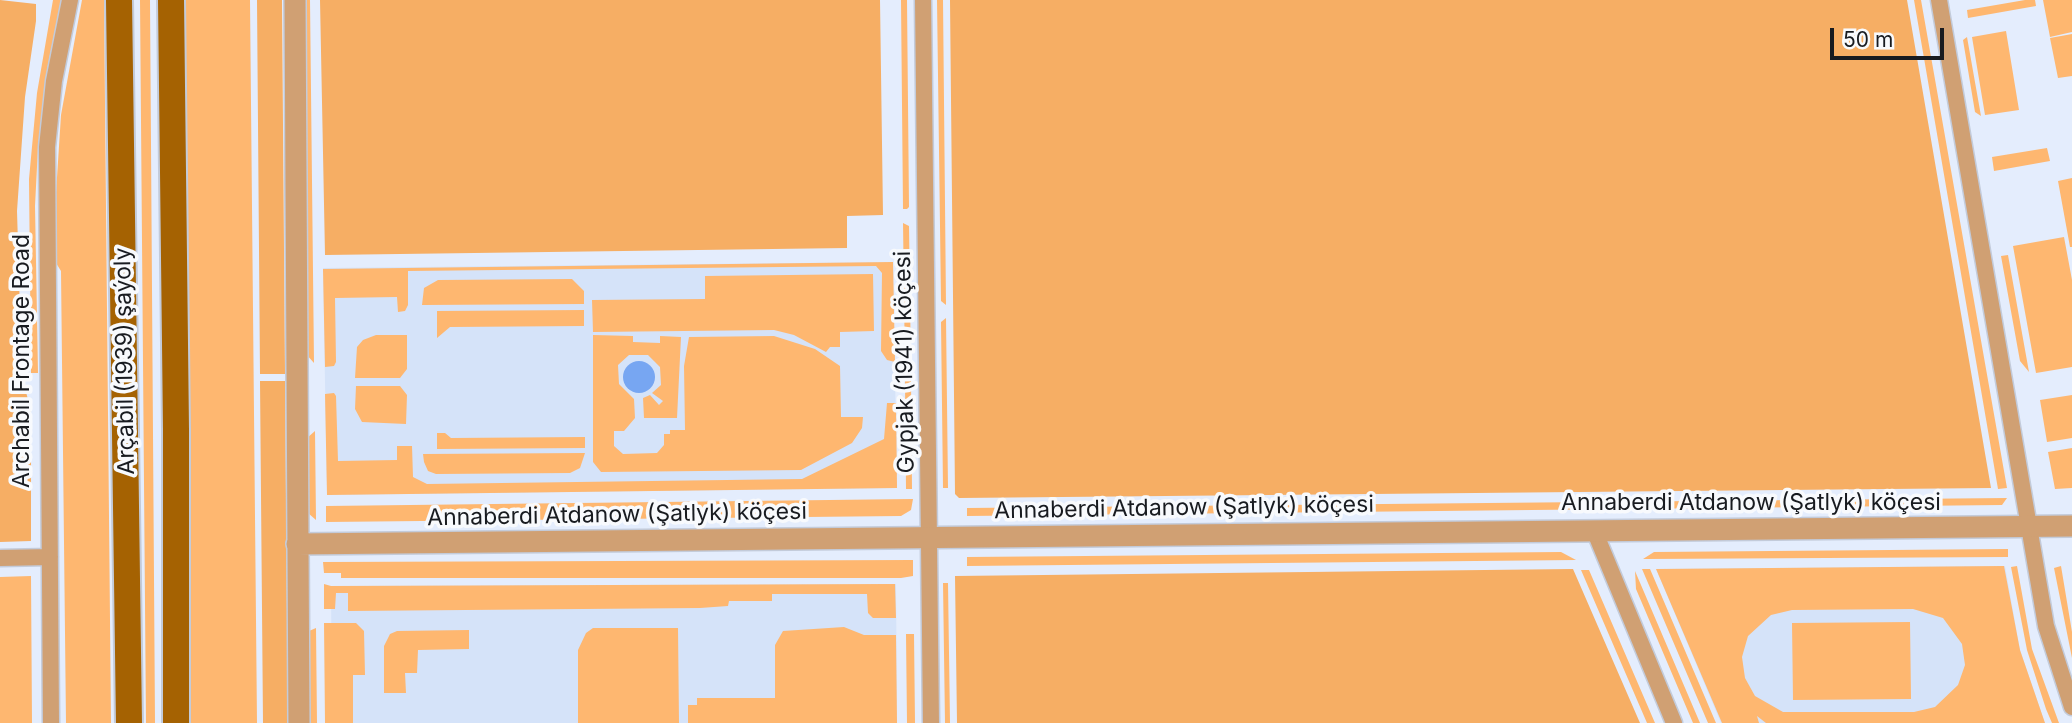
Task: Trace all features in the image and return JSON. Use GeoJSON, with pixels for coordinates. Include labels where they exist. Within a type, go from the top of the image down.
{"type":"FeatureCollection","features":[{"type":"Feature","properties":{"kind":"main road","name":"Arçabil (1939) şaýoly"},"geometry":{"type":"LineString","coordinates":[[118,0],[129,723]]}},
{"type":"Feature","properties":{"kind":"main road"},"geometry":{"type":"LineString","coordinates":[[171,0],[177,429],[176,723]]}},
{"type":"Feature","properties":{"kind":"street","name":"Archabil Frontage Road"},"geometry":{"type":"LineString","coordinates":[[51,723],[47,147],[54,81],[70,0]]}},
{"type":"Feature","properties":{"kind":"street"},"geometry":{"type":"LineString","coordinates":[[295,0],[299,723]]}},
{"type":"Feature","properties":{"kind":"street","name":"Gypjak (1941) köçesi"},"geometry":{"type":"LineString","coordinates":[[923,0],[931,723]]}},
{"type":"Feature","properties":{"kind":"street"},"geometry":{"type":"LineString","coordinates":[[1939,0],[2046,626],[2072,706]]}},
{"type":"Feature","properties":{"kind":"street","name":"Annaberdi Atdanow (Şatlyk) köçesi"},"geometry":{"type":"LineString","coordinates":[[298,544],[2072,526]]}},
{"type":"Feature","properties":{"kind":"street"},"geometry":{"type":"LineString","coordinates":[[1594,530],[1674,723]]}},
{"type":"Feature","properties":{"kind":"street"},"geometry":{"type":"LineString","coordinates":[[0,558],[50,557]]}},
{"type":"Feature","properties":{"kind":"shaded area"},"geometry":{"type":"Polygon","coordinates":[[[0,0],[36,4],[36,21],[25,97],[17,211],[22,378],[31,410],[31,541],[0,542],[0,0]]]}},
{"type":"Feature","properties":{"kind":"shaded area"},"geometry":{"type":"Polygon","coordinates":[[[53,0],[61,0],[47,70],[38,147],[35,206],[38,373],[31,373],[29,179],[37,93],[53,0]]]}},
{"type":"Feature","properties":{"kind":"shaded area"},"geometry":{"type":"Polygon","coordinates":[[[82,0],[104,0],[111,723],[66,723],[61,271],[56,263],[56,193],[61,115],[82,0]]]}},
{"type":"Feature","properties":{"kind":"shaded area"},"geometry":{"type":"Polygon","coordinates":[[[140,0],[150,0],[155,723],[146,723],[140,0]]]}},
{"type":"Feature","properties":{"kind":"shaded area"},"geometry":{"type":"Polygon","coordinates":[[[185,0],[250,0],[257,723],[191,723],[185,0]]]}},
{"type":"Feature","properties":{"kind":"shaded area"},"geometry":{"type":"Polygon","coordinates":[[[257,0],[282,0],[285,374],[260,374],[257,0]]]}},
{"type":"Feature","properties":{"kind":"shaded area"},"geometry":{"type":"Polygon","coordinates":[[[301,0],[310,0],[314,363],[306,354],[301,0]]]}},
{"type":"Feature","properties":{"kind":"shaded area"},"geometry":{"type":"Polygon","coordinates":[[[320,0],[880,0],[883,215],[847,216],[847,248],[325,255],[320,0]]]}},
{"type":"Feature","properties":{"kind":"shaded area"},"geometry":{"type":"Polygon","coordinates":[[[901,0],[907,0],[907,209],[903,209],[901,0]]]}},
{"type":"Feature","properties":{"kind":"shaded area"},"geometry":{"type":"Polygon","coordinates":[[[937,0],[943,0],[946,305],[941,301],[937,0]]]}},
{"type":"Feature","properties":{"kind":"shaded area"},"geometry":{"type":"Polygon","coordinates":[[[950,0],[1907,0],[1991,488],[959,498],[955,494],[950,0]]]}},
{"type":"Feature","properties":{"kind":"shaded area"},"geometry":{"type":"Polygon","coordinates":[[[1914,0],[1921,0],[2007,488],[1998,489],[1914,0]]]}},
{"type":"Feature","properties":{"kind":"shaded area"},"geometry":{"type":"Polygon","coordinates":[[[2035,0],[2036,6],[1968,18],[1967,10],[2035,0]]]}},
{"type":"Feature","properties":{"kind":"shaded area"},"geometry":{"type":"Polygon","coordinates":[[[2043,0],[2072,0],[2072,32],[2050,37],[2043,0]]]}},
{"type":"Feature","properties":{"kind":"shaded area"},"geometry":{"type":"Polygon","coordinates":[[[2006,31],[2019,110],[1985,115],[1972,37],[2006,31]]]}},
{"type":"Feature","properties":{"kind":"shaded area"},"geometry":{"type":"Polygon","coordinates":[[[2072,34],[2072,76],[2058,78],[2050,38],[2072,34]]]}},
{"type":"Feature","properties":{"kind":"shaded area"},"geometry":{"type":"Polygon","coordinates":[[[1967,37],[1981,116],[1975,112],[1963,40],[1967,37]]]}},
{"type":"Feature","properties":{"kind":"shaded area"},"geometry":{"type":"Polygon","coordinates":[[[2047,148],[2050,161],[1994,171],[1992,157],[2047,148]]]}},
{"type":"Feature","properties":{"kind":"shaded area"},"geometry":{"type":"Polygon","coordinates":[[[2072,178],[2072,247],[2070,247],[2058,181],[2072,178]]]}},
{"type":"Feature","properties":{"kind":"shaded area"},"geometry":{"type":"Polygon","coordinates":[[[903,223],[909,226],[911,370],[905,370],[903,223]]]}},
{"type":"Feature","properties":{"kind":"shaded area"},"geometry":{"type":"Polygon","coordinates":[[[2064,237],[2072,280],[2072,367],[2036,373],[2013,246],[2064,237]]]}},
{"type":"Feature","properties":{"kind":"shaded area"},"geometry":{"type":"Polygon","coordinates":[[[2008,255],[2029,372],[2020,361],[2001,256],[2008,255]]]}},
{"type":"Feature","properties":{"kind":"shaded area"},"geometry":{"type":"Polygon","coordinates":[[[893,262],[897,488],[327,495],[323,268],[893,262]]]}},
{"type":"Feature","properties":{"kind":"shaded area"},"geometry":{"type":"Polygon","coordinates":[[[893,262],[895,362],[887,360],[881,351],[882,273],[876,266],[408,271],[408,305],[405,311],[398,312],[397,297],[335,298],[336,362],[334,366],[325,367],[323,269],[893,262]]]}},
{"type":"Feature","properties":{"kind":"shaded area"},"geometry":{"type":"Polygon","coordinates":[[[873,274],[874,331],[840,332],[840,347],[830,347],[826,352],[794,335],[774,330],[593,332],[592,300],[705,299],[705,276],[873,274]]]}},
{"type":"Feature","properties":{"kind":"shaded area"},"geometry":{"type":"Polygon","coordinates":[[[572,279],[584,291],[584,304],[422,305],[424,288],[438,280],[572,279]]]}},
{"type":"Feature","properties":{"kind":"shaded area"},"geometry":{"type":"Polygon","coordinates":[[[584,310],[584,326],[450,327],[437,338],[437,311],[584,310]]]}},
{"type":"Feature","properties":{"kind":"shaded area"},"geometry":{"type":"Polygon","coordinates":[[[946,318],[948,488],[943,488],[941,322],[946,318]]]}},
{"type":"Feature","properties":{"kind":"shaded area"},"geometry":{"type":"Polygon","coordinates":[[[376,335],[407,335],[407,369],[400,378],[355,378],[357,347],[363,340],[376,335]]]}},
{"type":"Feature","properties":{"kind":"shaded area"},"geometry":{"type":"Polygon","coordinates":[[[593,335],[633,336],[633,342],[660,343],[660,336],[681,337],[677,418],[644,418],[643,398],[650,395],[659,405],[663,401],[652,393],[661,385],[660,367],[648,355],[629,355],[618,365],[619,384],[634,399],[635,418],[624,431],[614,431],[614,446],[623,454],[657,453],[664,445],[664,434],[670,434],[670,430],[685,430],[684,366],[689,337],[774,336],[815,349],[840,366],[841,417],[863,417],[862,428],[852,443],[801,470],[601,472],[593,462],[593,335]]]}},
{"type":"Feature","properties":{"kind":"shaded area"},"geometry":{"type":"Polygon","coordinates":[[[260,381],[285,381],[288,723],[263,723],[260,381]]]}},
{"type":"Feature","properties":{"kind":"shaded area"},"geometry":{"type":"Polygon","coordinates":[[[905,381],[911,381],[912,489],[906,489],[905,381]]]}},
{"type":"Feature","properties":{"kind":"shaded area"},"geometry":{"type":"Polygon","coordinates":[[[356,386],[400,386],[407,395],[406,424],[362,422],[355,409],[356,386]]]}},
{"type":"Feature","properties":{"kind":"shaded area"},"geometry":{"type":"Polygon","coordinates":[[[334,393],[338,461],[397,460],[397,446],[412,446],[413,477],[427,484],[802,479],[884,439],[887,403],[896,403],[897,488],[327,495],[325,394],[334,393]]]}},
{"type":"Feature","properties":{"kind":"shaded area"},"geometry":{"type":"Polygon","coordinates":[[[2072,395],[2072,438],[2047,442],[2040,400],[2072,395]]]}},
{"type":"Feature","properties":{"kind":"shaded area"},"geometry":{"type":"Polygon","coordinates":[[[315,431],[316,520],[308,513],[307,438],[315,431]]]}},
{"type":"Feature","properties":{"kind":"shaded area"},"geometry":{"type":"Polygon","coordinates":[[[437,433],[445,433],[451,438],[585,437],[585,448],[437,449],[437,433]]]}},
{"type":"Feature","properties":{"kind":"shaded area"},"geometry":{"type":"Polygon","coordinates":[[[2072,448],[2072,488],[2055,489],[2048,452],[2072,448]]]}},
{"type":"Feature","properties":{"kind":"shaded area"},"geometry":{"type":"Polygon","coordinates":[[[585,453],[580,468],[570,473],[436,474],[428,471],[423,454],[585,453]]]}},
{"type":"Feature","properties":{"kind":"shaded area"},"geometry":{"type":"Polygon","coordinates":[[[2007,498],[2002,505],[967,516],[967,508],[2007,498]]]}},
{"type":"Feature","properties":{"kind":"shaded area"},"geometry":{"type":"Polygon","coordinates":[[[913,499],[911,510],[901,516],[326,522],[326,506],[913,499]]]}},
{"type":"Feature","properties":{"kind":"shaded area"},"geometry":{"type":"Polygon","coordinates":[[[2008,549],[2008,557],[1643,559],[1654,552],[2008,549]]]}},
{"type":"Feature","properties":{"kind":"shaded area"},"geometry":{"type":"Polygon","coordinates":[[[1561,552],[1576,560],[967,566],[967,557],[1561,552]]]}},
{"type":"Feature","properties":{"kind":"shaded area"},"geometry":{"type":"Polygon","coordinates":[[[913,560],[913,576],[901,578],[341,578],[341,573],[324,573],[323,562],[913,560]]]}},
{"type":"Feature","properties":{"kind":"shaded area"},"geometry":{"type":"Polygon","coordinates":[[[2004,566],[2020,650],[2045,723],[1766,723],[1757,716],[1759,723],[1722,723],[1656,569],[2004,566]],[[1913,609],[1792,610],[1771,615],[1748,636],[1742,657],[1745,678],[1755,696],[1783,712],[1914,712],[1935,707],[1958,685],[1965,665],[1962,644],[1943,618],[1913,609]]]}},
{"type":"Feature","properties":{"kind":"shaded area"},"geometry":{"type":"Polygon","coordinates":[[[2005,566],[2020,650],[2045,723],[1721,723],[1656,569],[2005,566]]]}},
{"type":"Feature","properties":{"kind":"shaded area"},"geometry":{"type":"Polygon","coordinates":[[[2017,566],[2032,649],[2059,723],[2052,723],[2027,650],[2011,567],[2017,566]]]}},
{"type":"Feature","properties":{"kind":"shaded area"},"geometry":{"type":"Polygon","coordinates":[[[2061,566],[2072,632],[2072,658],[2054,568],[2061,566]]]}},
{"type":"Feature","properties":{"kind":"shaded area"},"geometry":{"type":"Polygon","coordinates":[[[1573,569],[1640,723],[957,723],[955,576],[1573,569]]]}},
{"type":"Feature","properties":{"kind":"shaded area"},"geometry":{"type":"Polygon","coordinates":[[[1642,569],[1650,569],[1716,723],[1708,723],[1642,569]]]}},
{"type":"Feature","properties":{"kind":"shaded area"},"geometry":{"type":"Polygon","coordinates":[[[1581,570],[1589,570],[1655,723],[1647,723],[1581,570]]]}},
{"type":"Feature","properties":{"kind":"shaded area"},"geometry":{"type":"Polygon","coordinates":[[[1635,571],[1700,723],[1693,723],[1636,589],[1635,571]]]}},
{"type":"Feature","properties":{"kind":"shaded area"},"geometry":{"type":"Polygon","coordinates":[[[31,576],[32,723],[0,723],[0,577],[31,576]]]}},
{"type":"Feature","properties":{"kind":"shaded area"},"geometry":{"type":"Polygon","coordinates":[[[943,583],[948,583],[950,723],[945,723],[943,583]]]}},
{"type":"Feature","properties":{"kind":"shaded area"},"geometry":{"type":"Polygon","coordinates":[[[324,584],[895,584],[896,618],[873,618],[868,613],[867,594],[772,594],[772,601],[729,601],[728,606],[700,608],[348,611],[348,593],[336,593],[335,609],[324,609],[324,584]]]}},
{"type":"Feature","properties":{"kind":"shaded area"},"geometry":{"type":"Polygon","coordinates":[[[896,584],[897,723],[332,723],[331,586],[896,584]]]}},
{"type":"Feature","properties":{"kind":"shaded area"},"geometry":{"type":"Polygon","coordinates":[[[1910,622],[1911,699],[1793,700],[1792,623],[1910,622]]]}},
{"type":"Feature","properties":{"kind":"shaded area"},"geometry":{"type":"Polygon","coordinates":[[[324,623],[356,623],[364,631],[365,675],[353,675],[353,723],[325,723],[324,623]]]}},
{"type":"Feature","properties":{"kind":"shaded area"},"geometry":{"type":"Polygon","coordinates":[[[844,627],[864,635],[896,635],[897,723],[688,723],[688,705],[697,705],[697,698],[775,698],[775,645],[783,631],[844,627]]]}},
{"type":"Feature","properties":{"kind":"shaded area"},"geometry":{"type":"Polygon","coordinates":[[[316,628],[317,723],[310,723],[309,631],[316,628]]]}},
{"type":"Feature","properties":{"kind":"shaded area"},"geometry":{"type":"Polygon","coordinates":[[[593,628],[678,628],[679,723],[578,723],[578,650],[586,633],[593,628]]]}},
{"type":"Feature","properties":{"kind":"shaded area"},"geometry":{"type":"Polygon","coordinates":[[[469,630],[469,649],[418,650],[417,673],[405,673],[406,693],[384,693],[384,646],[390,634],[397,631],[469,630]]]}},
{"type":"Feature","properties":{"kind":"shaded area"},"geometry":{"type":"Polygon","coordinates":[[[906,634],[914,634],[915,723],[907,723],[906,634]]]}},
{"type":"Feature","properties":{"kind":"water"},"geometry":{"type":"Polygon","coordinates":[[[639,361],[650,366],[655,377],[650,388],[639,393],[628,388],[623,377],[628,366],[639,361]]]}}]}
